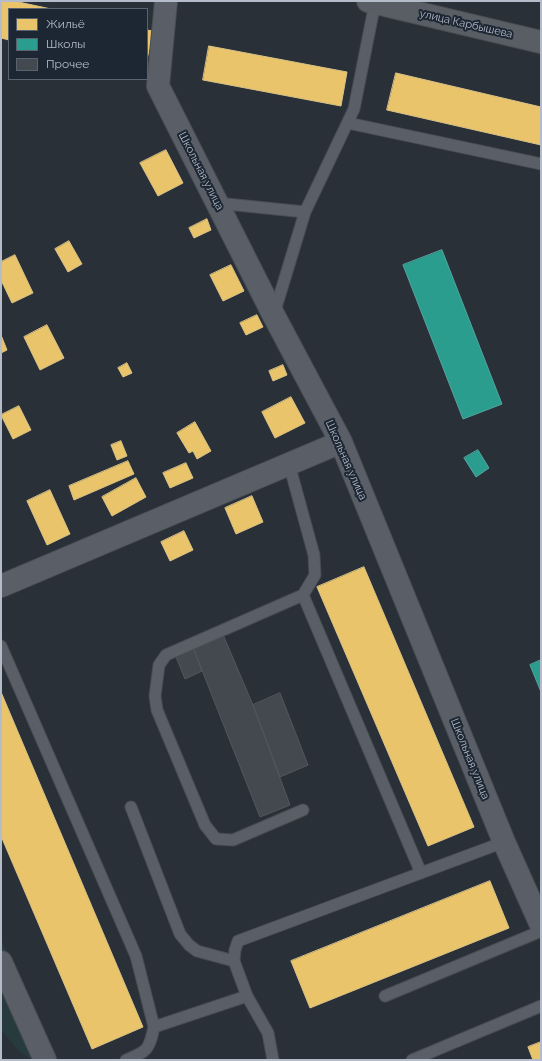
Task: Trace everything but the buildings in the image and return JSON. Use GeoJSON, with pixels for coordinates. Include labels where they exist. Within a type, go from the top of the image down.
{"type":"FeatureCollection","features":[{"type":"Feature","properties":{"kind":"main road","name":"улица Карбышева"},"geometry":{"type":"LineString","coordinates":[[371,2],[541,42]]}},
{"type":"Feature","properties":{"kind":"street","name":"Школьная улица"},"geometry":{"type":"LineString","coordinates":[[166,1],[158,86],[273,314],[341,442],[504,842],[541,925]]}},
{"type":"Feature","properties":{"kind":"street"},"geometry":{"type":"LineString","coordinates":[[1,586],[341,442]]}},
{"type":"Feature","properties":{"kind":"street"},"geometry":{"type":"LineString","coordinates":[[1,962],[45,1060]]}},
{"type":"Feature","properties":{"kind":"lane"},"geometry":{"type":"LineString","coordinates":[[273,314],[305,212],[354,109],[371,2]]}},
{"type":"Feature","properties":{"kind":"lane"},"geometry":{"type":"LineString","coordinates":[[348,123],[541,164]]}},
{"type":"Feature","properties":{"kind":"lane"},"geometry":{"type":"LineString","coordinates":[[217,203],[305,212]]}},
{"type":"Feature","properties":{"kind":"lane"},"geometry":{"type":"LineString","coordinates":[[290,464],[314,555],[315,575],[303,594],[166,655],[159,665],[155,696],[157,710],[202,818],[205,825],[216,839],[233,840],[303,810]]}},
{"type":"Feature","properties":{"kind":"lane"},"geometry":{"type":"LineString","coordinates":[[303,594],[421,873]]}},
{"type":"Feature","properties":{"kind":"lane"},"geometry":{"type":"LineString","coordinates":[[1,646],[136,956],[154,1027],[151,1043],[142,1054],[126,1060]]}},
{"type":"Feature","properties":{"kind":"lane"},"geometry":{"type":"LineString","coordinates":[[130,807],[180,934],[189,945],[197,951],[234,961]]}},
{"type":"Feature","properties":{"kind":"lane"},"geometry":{"type":"LineString","coordinates":[[273,1060],[268,1033],[247,996],[234,961],[238,941],[504,842]]}},
{"type":"Feature","properties":{"kind":"lane"},"geometry":{"type":"LineString","coordinates":[[386,996],[541,932]]}},
{"type":"Feature","properties":{"kind":"lane"},"geometry":{"type":"LineString","coordinates":[[154,1027],[247,996]]}},
{"type":"Feature","properties":{"kind":"lane"},"geometry":{"type":"LineString","coordinates":[[412,1060],[541,1006]]}},
{"type":"Feature","properties":{"kind":"green space"},"geometry":{"type":"Polygon","coordinates":[[[1,939],[46,1039],[45,1052],[31,1059],[20,1052],[1,1030],[1,939]]]}}]}
